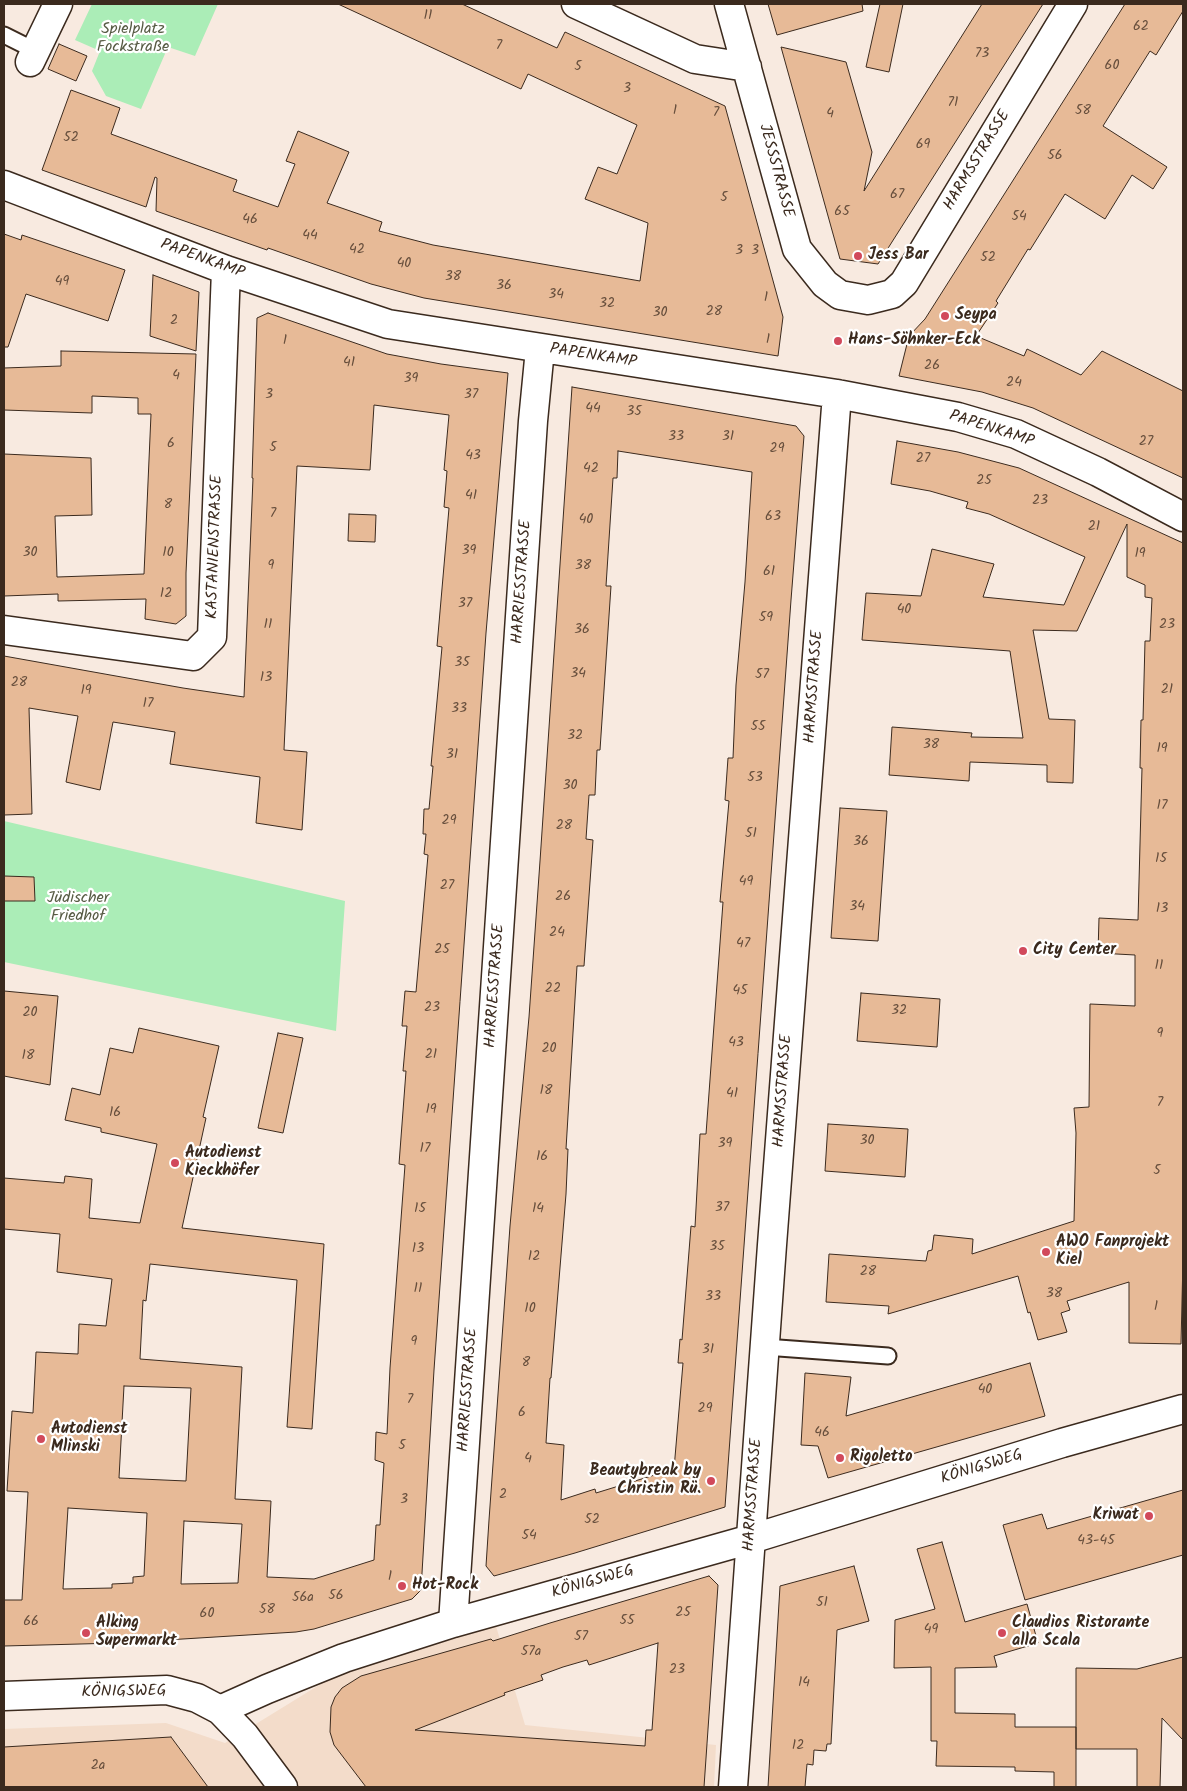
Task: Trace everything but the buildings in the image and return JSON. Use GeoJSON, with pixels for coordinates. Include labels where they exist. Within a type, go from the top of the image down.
{"type":"FeatureCollection","features":[{"type":"Feature","properties":{"kind":"street"},"geometry":{"type":"LineString","coordinates":[[33,57],[58,4]]}},
{"type":"Feature","properties":{"kind":"street"},"geometry":{"type":"LineString","coordinates":[[576,4],[695,59],[747,66]]}},
{"type":"Feature","properties":{"kind":"street","name":"JESSSTRASSE"},"geometry":{"type":"LineString","coordinates":[[729,4],[797,249],[825,284],[840,295],[868,300]]}},
{"type":"Feature","properties":{"kind":"street","name":"HARMSSTRASSE"},"geometry":{"type":"LineString","coordinates":[[868,300],[892,294],[904,283],[1073,4]]}},
{"type":"Feature","properties":{"kind":"street","name":"PAPENKAMP"},"geometry":{"type":"LineString","coordinates":[[4,185],[226,270],[388,324],[837,394],[958,417],[1016,434],[1098,472],[1183,516]]}},
{"type":"Feature","properties":{"kind":"street","name":"KASTANIENSTRASSE"},"geometry":{"type":"LineString","coordinates":[[4,630],[193,656],[212,637],[226,270]]}},
{"type":"Feature","properties":{"kind":"street","name":"HARRIESSTRASSE"},"geometry":{"type":"LineString","coordinates":[[453,1622],[540,349]]}},
{"type":"Feature","properties":{"kind":"street","name":"HARMSSTRASSE"},"geometry":{"type":"LineString","coordinates":[[733,1787],[837,394]]}},
{"type":"Feature","properties":{"kind":"street","name":"KÖNIGSWEG"},"geometry":{"type":"LineString","coordinates":[[4,1696],[167,1690],[197,1698],[220,1710],[344,1658],[453,1622],[751,1538],[1055,1445],[1183,1409]]}},
{"type":"Feature","properties":{"kind":"street"},"geometry":{"type":"LineString","coordinates":[[220,1710],[245,1736],[283,1787]]}},
{"type":"Feature","properties":{"kind":"lane"},"geometry":{"type":"LineString","coordinates":[[4,35],[33,57]]}},
{"type":"Feature","properties":{"kind":"lane"},"geometry":{"type":"LineString","coordinates":[[765,1347],[888,1356]]}},
{"type":"Feature","properties":{"kind":"shaded area"},"geometry":{"type":"Polygon","coordinates":[[[496,1626],[525,1725],[716,1745],[714,1787],[4,1787],[4,1729],[166,1723],[225,1743],[337,1674],[496,1626]]]}},
{"type":"Feature","properties":{"kind":"green space","name":"Spielplatz Fockstraße"},"geometry":{"type":"Polygon","coordinates":[[[92,4],[218,4],[195,56],[168,47],[141,109],[106,96],[92,71],[100,51],[75,40],[92,4]]]}},
{"type":"Feature","properties":{"kind":"green space","name":"Jüdischer Friedhof"},"geometry":{"type":"Polygon","coordinates":[[[4,821],[345,901],[336,1031],[4,962],[4,821]]]}},
{"type":"Feature","properties":{"kind":"place","name":"Jess Bar"},"geometry":{"type":"Point","coordinates":[858,256]}},
{"type":"Feature","properties":{"kind":"place","name":"Seypa"},"geometry":{"type":"Point","coordinates":[945,316]}},
{"type":"Feature","properties":{"kind":"place","name":"Hans-Söhnker-Eck"},"geometry":{"type":"Point","coordinates":[838,341]}},
{"type":"Feature","properties":{"kind":"place","name":"City Center"},"geometry":{"type":"Point","coordinates":[1023,951]}},
{"type":"Feature","properties":{"kind":"place","name":"Autodienst Kieckhöfer"},"geometry":{"type":"Point","coordinates":[175,1163]}},
{"type":"Feature","properties":{"kind":"place","name":"AWO Fanprojekt Kiel"},"geometry":{"type":"Point","coordinates":[1046,1252]}},
{"type":"Feature","properties":{"kind":"place","name":"Autodienst Mlinski"},"geometry":{"type":"Point","coordinates":[41,1439]}},
{"type":"Feature","properties":{"kind":"place","name":"Rigoletto"},"geometry":{"type":"Point","coordinates":[840,1458]}},
{"type":"Feature","properties":{"kind":"place","name":"Beautybreak by Christin Rü."},"geometry":{"type":"Point","coordinates":[711,1481]}},
{"type":"Feature","properties":{"kind":"place","name":"Kriwat"},"geometry":{"type":"Point","coordinates":[1149,1516]}},
{"type":"Feature","properties":{"kind":"place","name":"Hot-Rock"},"geometry":{"type":"Point","coordinates":[402,1586]}},
{"type":"Feature","properties":{"kind":"place","name":"Alking Supermarkt"},"geometry":{"type":"Point","coordinates":[86,1633]}},
{"type":"Feature","properties":{"kind":"place","name":"Claudios Ristorante alla Scala"},"geometry":{"type":"Point","coordinates":[1002,1633]}}]}
